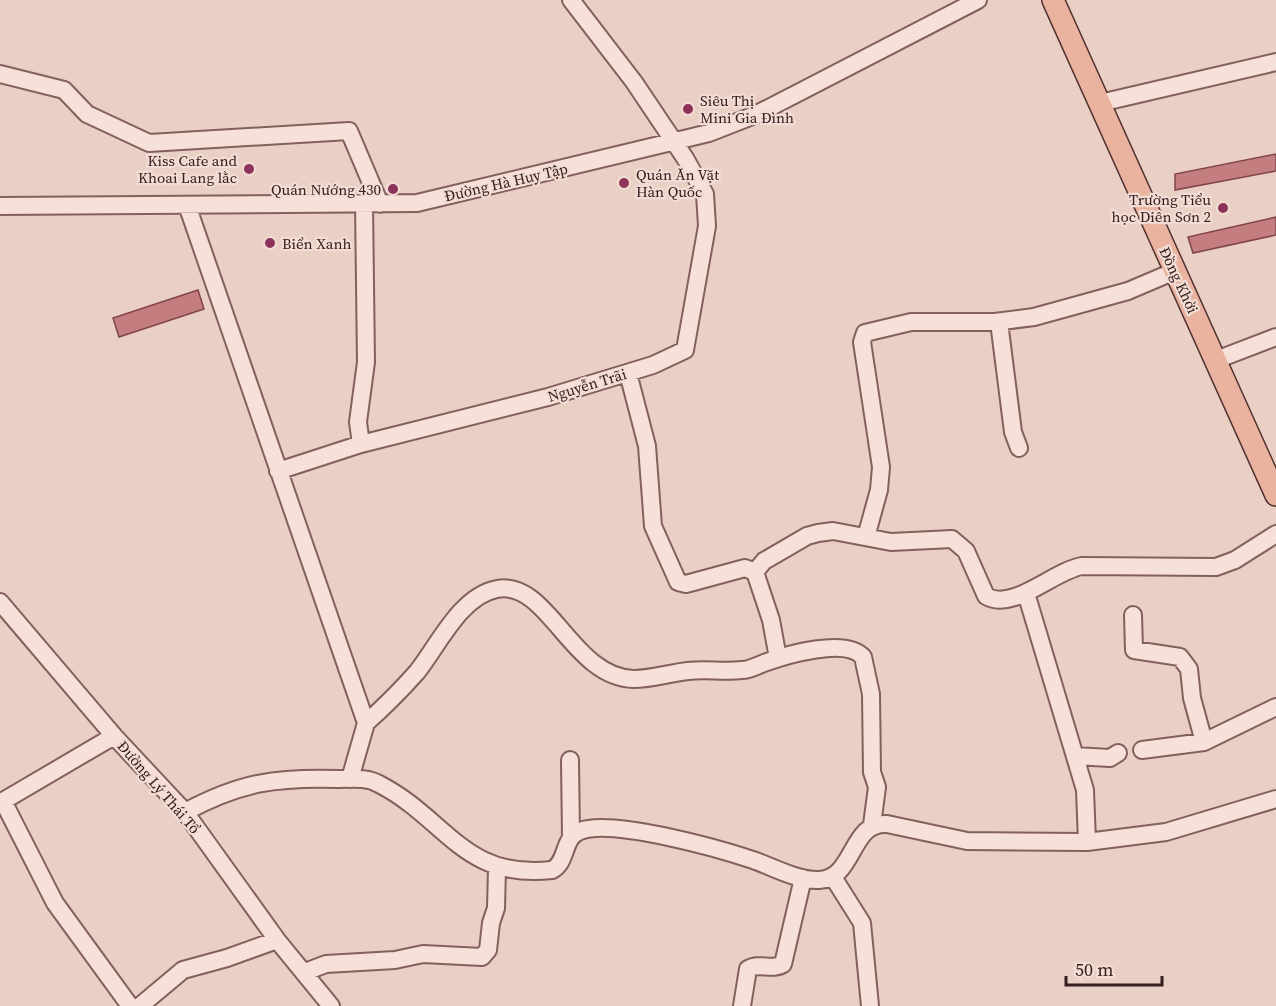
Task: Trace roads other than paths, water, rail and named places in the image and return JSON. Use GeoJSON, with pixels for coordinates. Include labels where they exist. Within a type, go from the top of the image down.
{"type":"FeatureCollection","features":[{"type":"Feature","properties":{"kind":"main road","name":"Đồng Khởi"},"geometry":{"type":"LineString","coordinates":[[1053,0],[1276,495]]}},
{"type":"Feature","properties":{"kind":"street","name":"Nguyễn Trãi"},"geometry":{"type":"LineString","coordinates":[[278,471],[361,444],[549,397],[675,357],[685,350],[688,344],[708,208],[699,182],[634,82],[571,0]]}},
{"type":"Feature","properties":{"kind":"street","name":"Đường Hà Huy Tập"},"geometry":{"type":"LineString","coordinates":[[0,206],[417,203],[674,143],[755,115],[978,0]]}},
{"type":"Feature","properties":{"kind":"street"},"geometry":{"type":"LineString","coordinates":[[1100,103],[1276,62]]}},
{"type":"Feature","properties":{"kind":"street"},"geometry":{"type":"LineString","coordinates":[[0,74],[64,90],[87,114],[149,143],[349,131],[372,204],[366,362],[358,422],[361,444]]}},
{"type":"Feature","properties":{"kind":"street"},"geometry":{"type":"LineString","coordinates":[[187,205],[366,723]]}},
{"type":"Feature","properties":{"kind":"street"},"geometry":{"type":"LineString","coordinates":[[866,537],[879,489],[881,467],[862,337],[865,333],[911,321],[999,322],[1055,312],[1108,298],[1175,271]]}},
{"type":"Feature","properties":{"kind":"street"},"geometry":{"type":"LineString","coordinates":[[999,322],[1013,432],[1019,448]]}},
{"type":"Feature","properties":{"kind":"street"},"geometry":{"type":"LineString","coordinates":[[1216,360],[1276,337]]}},
{"type":"Feature","properties":{"kind":"street"},"geometry":{"type":"LineString","coordinates":[[628,373],[647,446],[653,526],[678,582],[686,584],[745,568],[755,572],[771,620],[778,658]]}},
{"type":"Feature","properties":{"kind":"street"},"geometry":{"type":"LineString","coordinates":[[755,572],[764,561],[807,536],[833,531],[891,542],[952,539],[966,551],[986,596],[1000,601],[1026,593],[1072,568],[1082,566],[1216,567],[1234,561],[1276,534]]}},
{"type":"Feature","properties":{"kind":"street"},"geometry":{"type":"LineString","coordinates":[[350,779],[366,723],[419,670],[446,630],[464,610],[494,589],[515,588],[529,596],[588,659],[612,676],[635,679],[688,671],[743,670],[815,649],[853,649],[863,657],[872,701],[872,772],[877,787],[872,825],[833,877],[818,880],[803,878],[712,846],[640,833],[592,828],[578,832],[571,837]]}},
{"type":"Feature","properties":{"kind":"street"},"geometry":{"type":"LineString","coordinates":[[1026,593],[1085,790],[1087,842]]}},
{"type":"Feature","properties":{"kind":"street","name":"Đường Lý Thái Tổ"},"geometry":{"type":"LineString","coordinates":[[0,602],[114,736],[185,812],[278,940],[331,1006]]}},
{"type":"Feature","properties":{"kind":"street"},"geometry":{"type":"LineString","coordinates":[[1133,615],[1134,650],[1180,657],[1189,669],[1192,698],[1204,742]]}},
{"type":"Feature","properties":{"kind":"street"},"geometry":{"type":"LineString","coordinates":[[1142,750],[1204,742],[1276,707]]}},
{"type":"Feature","properties":{"kind":"street"},"geometry":{"type":"LineString","coordinates":[[114,736],[1,802],[55,903],[130,1006]]}},
{"type":"Feature","properties":{"kind":"street"},"geometry":{"type":"LineString","coordinates":[[1075,756],[1110,758],[1118,753]]}},
{"type":"Feature","properties":{"kind":"street"},"geometry":{"type":"LineString","coordinates":[[185,812],[233,789],[290,777],[370,780],[380,784],[474,857],[497,868],[514,871],[552,870],[560,864],[571,837],[570,760]]}},
{"type":"Feature","properties":{"kind":"street"},"geometry":{"type":"LineString","coordinates":[[872,825],[887,824],[967,841],[1087,842],[1166,832],[1276,799]]}},
{"type":"Feature","properties":{"kind":"street"},"geometry":{"type":"LineString","coordinates":[[305,972],[326,964],[395,960],[423,954],[482,957],[488,950],[491,923],[496,908],[497,868]]}},
{"type":"Feature","properties":{"kind":"street"},"geometry":{"type":"LineString","coordinates":[[833,877],[862,923],[870,1006]]}},
{"type":"Feature","properties":{"kind":"street"},"geometry":{"type":"LineString","coordinates":[[742,1006],[748,969],[754,966],[778,967],[783,964],[803,878]]}},
{"type":"Feature","properties":{"kind":"street"},"geometry":{"type":"LineString","coordinates":[[141,1006],[183,970],[228,958],[278,940]]}},
{"type":"Feature","properties":{"kind":"place","name":"Siêu Thị Mini Gia Đình"},"geometry":{"type":"Point","coordinates":[688,109]}},
{"type":"Feature","properties":{"kind":"place","name":"Kiss Cafe and Khoai Lang lằc"},"geometry":{"type":"Point","coordinates":[249,169]}},
{"type":"Feature","properties":{"kind":"place","name":"Quán Ăn Vặt Hàn Quốc"},"geometry":{"type":"Point","coordinates":[624,183]}},
{"type":"Feature","properties":{"kind":"place","name":"Quán Nướng 430"},"geometry":{"type":"Point","coordinates":[393,189]}},
{"type":"Feature","properties":{"kind":"place","name":"Trường Tiểu học Diên Sơn 2"},"geometry":{"type":"Point","coordinates":[1223,208]}},
{"type":"Feature","properties":{"kind":"place","name":"Biển Xanh"},"geometry":{"type":"Point","coordinates":[270,243]}}]}
